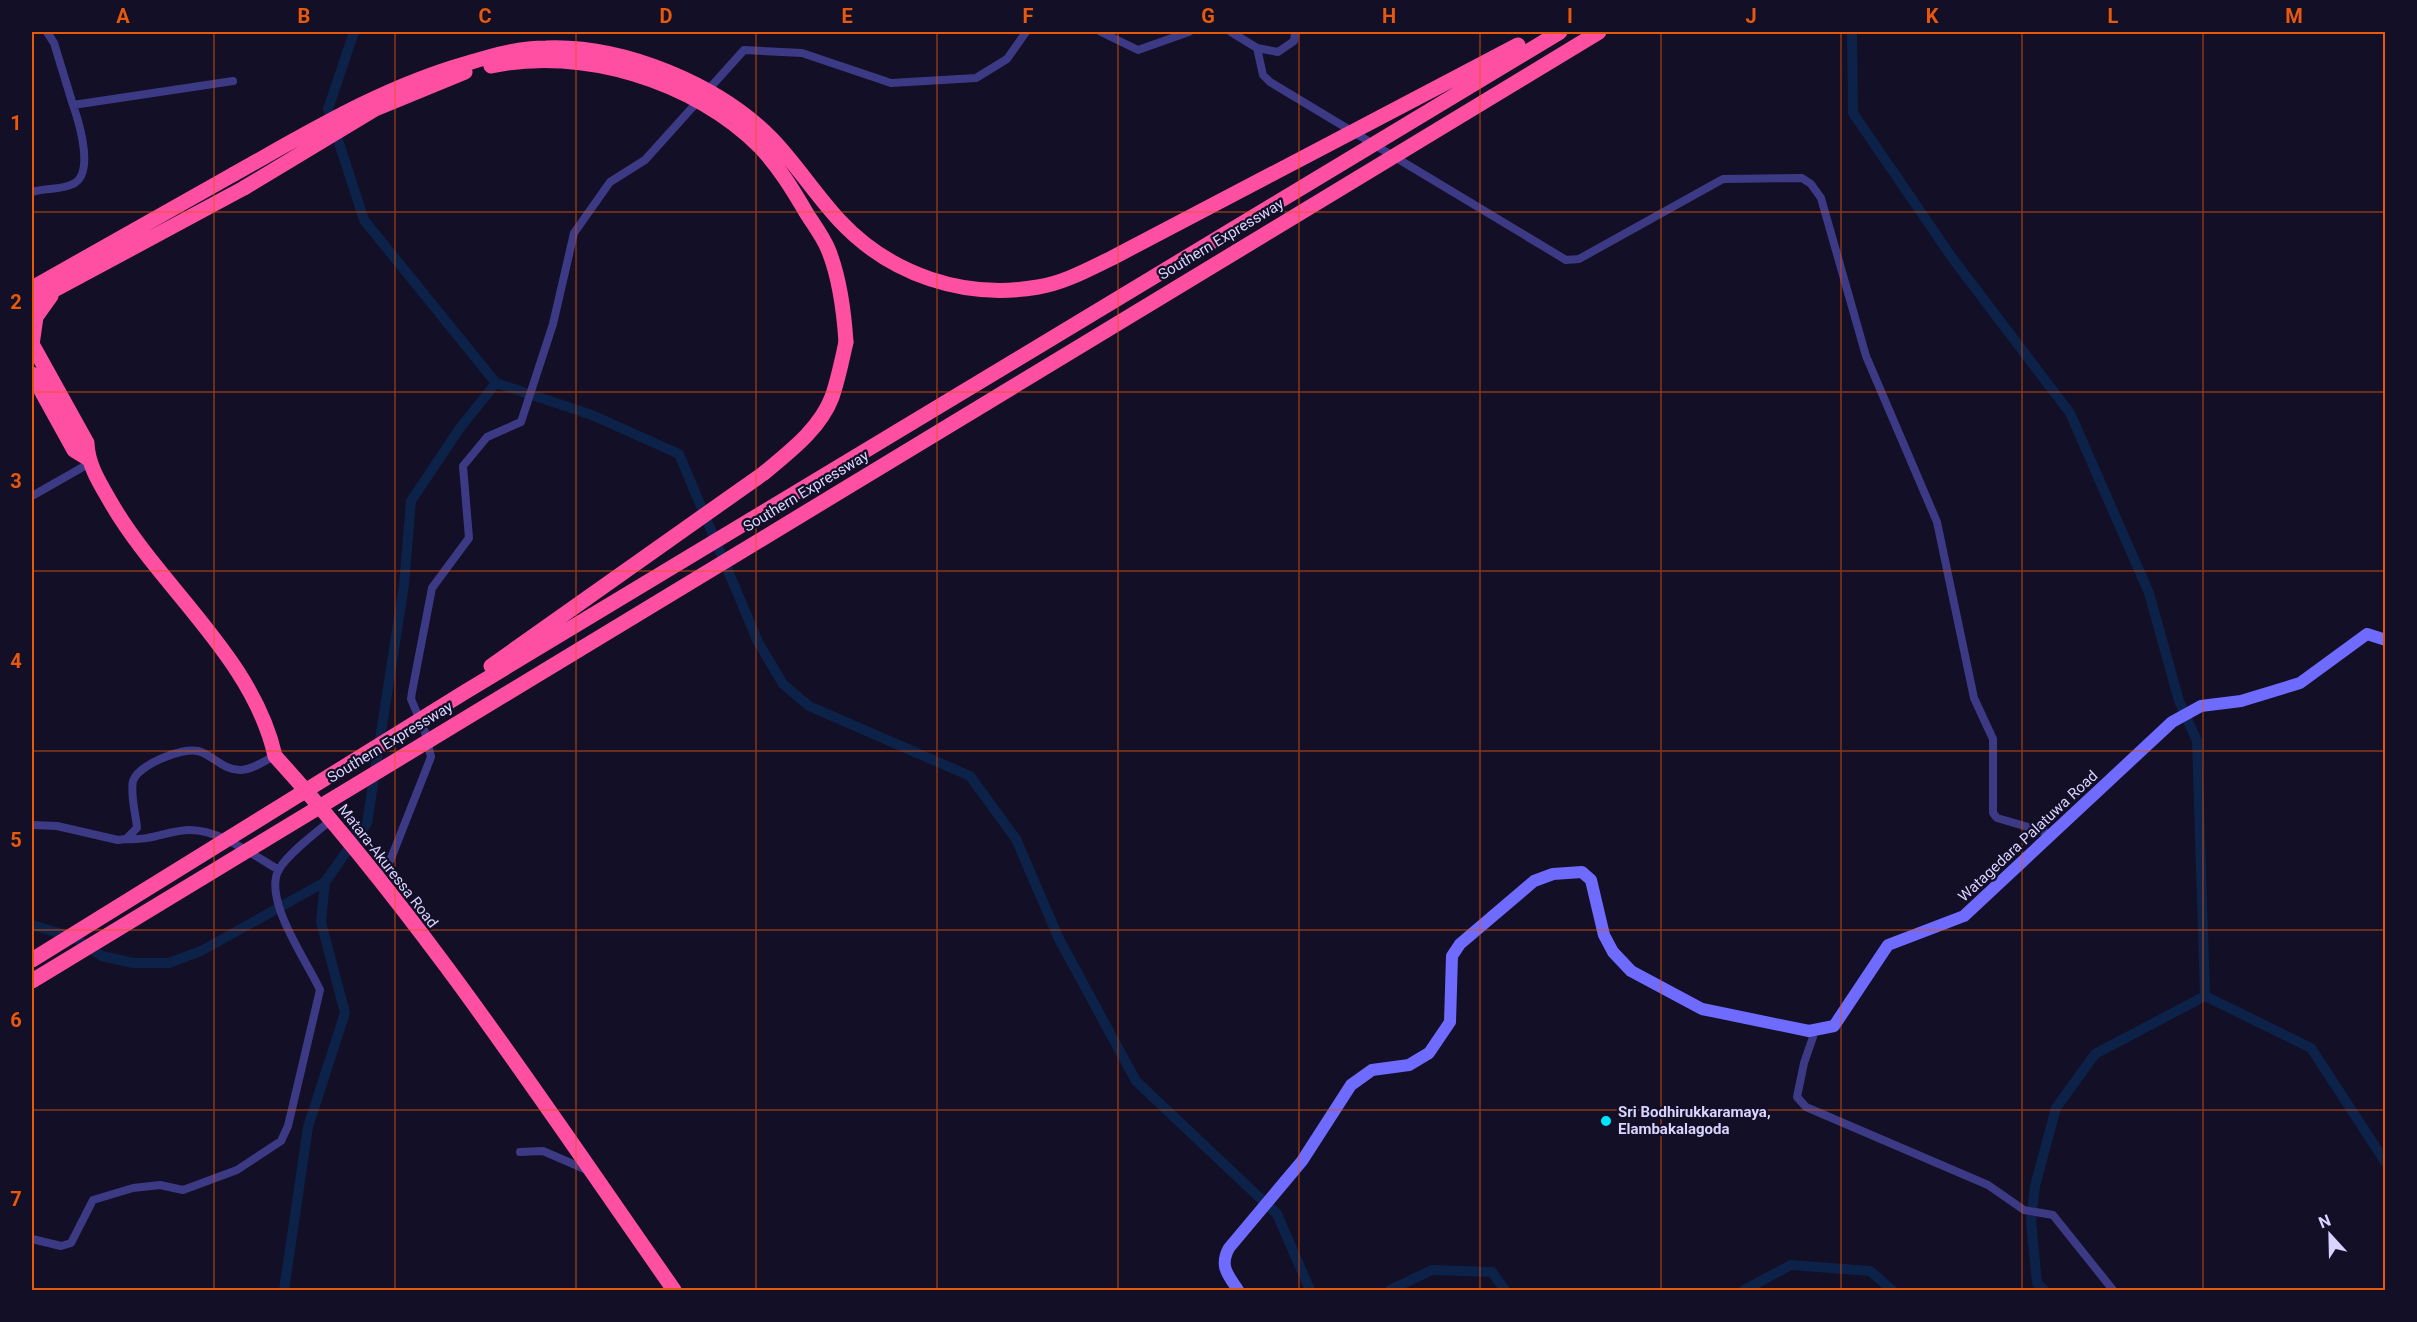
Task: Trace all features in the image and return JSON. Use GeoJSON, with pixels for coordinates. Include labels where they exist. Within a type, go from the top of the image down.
{"type":"FeatureCollection","features":[{"type":"Feature","properties":{"kind":"highway"},"geometry":{"type":"LineString","coordinates":[[32,302],[41,285],[359,104],[422,76],[509,51],[547,48],[585,49],[632,60],[702,87],[742,112],[772,139],[841,222],[894,265],[924,279],[956,287],[1009,290],[1040,287],[1070,278],[1112,258],[1544,32]]}},
{"type":"Feature","properties":{"kind":"highway","name":"Southern Expressway"},"geometry":{"type":"LineString","coordinates":[[32,960],[391,738],[1560,32]]}},
{"type":"Feature","properties":{"kind":"highway","name":"Southern Expressway"},"geometry":{"type":"LineString","coordinates":[[32,981],[1599,32]]}},
{"type":"Feature","properties":{"kind":"highway"},"geometry":{"type":"LineString","coordinates":[[41,285],[244,188],[375,109],[470,70],[510,62],[558,60],[631,74],[674,89],[730,121],[759,146],[784,175],[828,249],[844,311],[846,342],[832,398],[818,422],[797,446],[764,473],[391,738]]}},
{"type":"Feature","properties":{"kind":"highway"},"geometry":{"type":"LineString","coordinates":[[32,344],[41,285]]}},
{"type":"Feature","properties":{"kind":"highway","name":"Matara-Akuressa Road"},"geometry":{"type":"LineString","coordinates":[[32,344],[87,442],[88,461]]}},
{"type":"Feature","properties":{"kind":"highway","name":"Matara-Akuressa Road"},"geometry":{"type":"LineString","coordinates":[[32,374],[74,450],[88,461],[127,530],[242,676],[272,741],[275,756],[373,872],[510,1053],[674,1290]]}},
{"type":"Feature","properties":{"kind":"street"},"geometry":{"type":"LineString","coordinates":[[32,192],[72,185],[80,178],[84,147],[54,44],[47,32]]}},
{"type":"Feature","properties":{"kind":"street"},"geometry":{"type":"LineString","coordinates":[[373,872],[390,861],[431,757],[425,732],[411,699],[432,588],[469,538],[463,466],[487,437],[521,422],[540,370],[574,233],[609,182],[645,160],[744,50],[802,53],[891,83],[976,78],[1007,59],[1026,32]]}},
{"type":"Feature","properties":{"kind":"street"},"geometry":{"type":"LineString","coordinates":[[1101,32],[1138,50],[1189,32]]}},
{"type":"Feature","properties":{"kind":"street"},"geometry":{"type":"LineString","coordinates":[[1231,32],[1257,48],[1278,52],[1294,41],[1295,32]]}},
{"type":"Feature","properties":{"kind":"street"},"geometry":{"type":"LineString","coordinates":[[1257,48],[1263,75],[1270,82],[1566,260],[1579,259],[1723,179],[1802,178],[1811,184],[1821,198],[1866,356],[1937,522],[1974,699],[1993,739],[1993,813],[1997,818],[2052,834]]}},
{"type":"Feature","properties":{"kind":"street"},"geometry":{"type":"LineString","coordinates":[[73,105],[233,81]]}},
{"type":"Feature","properties":{"kind":"street"},"geometry":{"type":"LineString","coordinates":[[32,496],[88,461]]}},
{"type":"Feature","properties":{"kind":"street","name":"Watagedara Palatuwa Road"},"geometry":{"type":"LineString","coordinates":[[1238,1290],[1223,1267],[1224,1257],[1302,1161],[1351,1085],[1372,1070],[1409,1065],[1429,1053],[1450,1022],[1452,956],[1460,944],[1534,881],[1553,874],[1582,872],[1591,880],[1604,935],[1613,952],[1631,971],[1701,1008],[1809,1031],[1834,1026],[1888,945],[1964,916],[2172,722],[2201,706],[2241,701],[2300,683],[2367,634],[2385,640]]}},
{"type":"Feature","properties":{"kind":"street"},"geometry":{"type":"LineString","coordinates":[[126,838],[137,828],[132,783],[136,775],[152,763],[178,752],[198,751],[221,765],[237,770],[247,769],[275,756]]}},
{"type":"Feature","properties":{"kind":"street"},"geometry":{"type":"LineString","coordinates":[[32,825],[57,826],[118,840],[149,839],[188,830],[208,831],[279,870]]}},
{"type":"Feature","properties":{"kind":"street"},"geometry":{"type":"LineString","coordinates":[[32,1239],[61,1246],[71,1243],[93,1200],[133,1188],[160,1185],[183,1190],[237,1170],[281,1141],[288,1126],[320,990],[277,905],[275,885],[279,870],[334,826]]}},
{"type":"Feature","properties":{"kind":"street"},"geometry":{"type":"LineString","coordinates":[[1809,1031],[1813,1037],[1804,1063],[1797,1097],[1806,1107],[1988,1185],[2025,1210],[2053,1215],[2113,1290]]}},
{"type":"Feature","properties":{"kind":"street"},"geometry":{"type":"LineString","coordinates":[[520,1152],[543,1151],[591,1171]]}},
{"type":"Feature","properties":{"kind":"waterway"},"geometry":{"type":"LineString","coordinates":[[354,32],[328,109],[364,220],[496,383],[592,415],[679,454],[758,642],[783,684],[809,706],[970,776],[1016,839],[1059,939],[1136,1081],[1277,1214],[1310,1290]]}},
{"type":"Feature","properties":{"kind":"waterway"},"geometry":{"type":"LineString","coordinates":[[1852,32],[1853,113],[1953,259],[2070,413],[2149,593],[2179,701],[2197,741],[2205,996],[2311,1048],[2386,1163]]}},
{"type":"Feature","properties":{"kind":"waterway"},"geometry":{"type":"LineString","coordinates":[[284,1290],[308,1127],[345,1013],[321,922],[325,882],[367,823],[404,585],[411,501],[460,428],[496,383]]}},
{"type":"Feature","properties":{"kind":"waterway"},"geometry":{"type":"LineString","coordinates":[[32,925],[73,937],[102,956],[133,963],[169,963],[201,951],[325,882]]}},
{"type":"Feature","properties":{"kind":"waterway"},"geometry":{"type":"LineString","coordinates":[[2044,1290],[2037,1283],[2031,1221],[2035,1186],[2056,1108],[2095,1054],[2205,996]]}},
{"type":"Feature","properties":{"kind":"waterway"},"geometry":{"type":"LineString","coordinates":[[1744,1290],[1791,1265],[1870,1271],[1892,1290]]}},
{"type":"Feature","properties":{"kind":"waterway"},"geometry":{"type":"LineString","coordinates":[[1390,1290],[1432,1270],[1492,1272],[1505,1290]]}},
{"type":"Feature","properties":{"kind":"place","name":"Sri Bodhirukkaramaya, Elambakalagoda"},"geometry":{"type":"Point","coordinates":[1606,1121]}}]}
